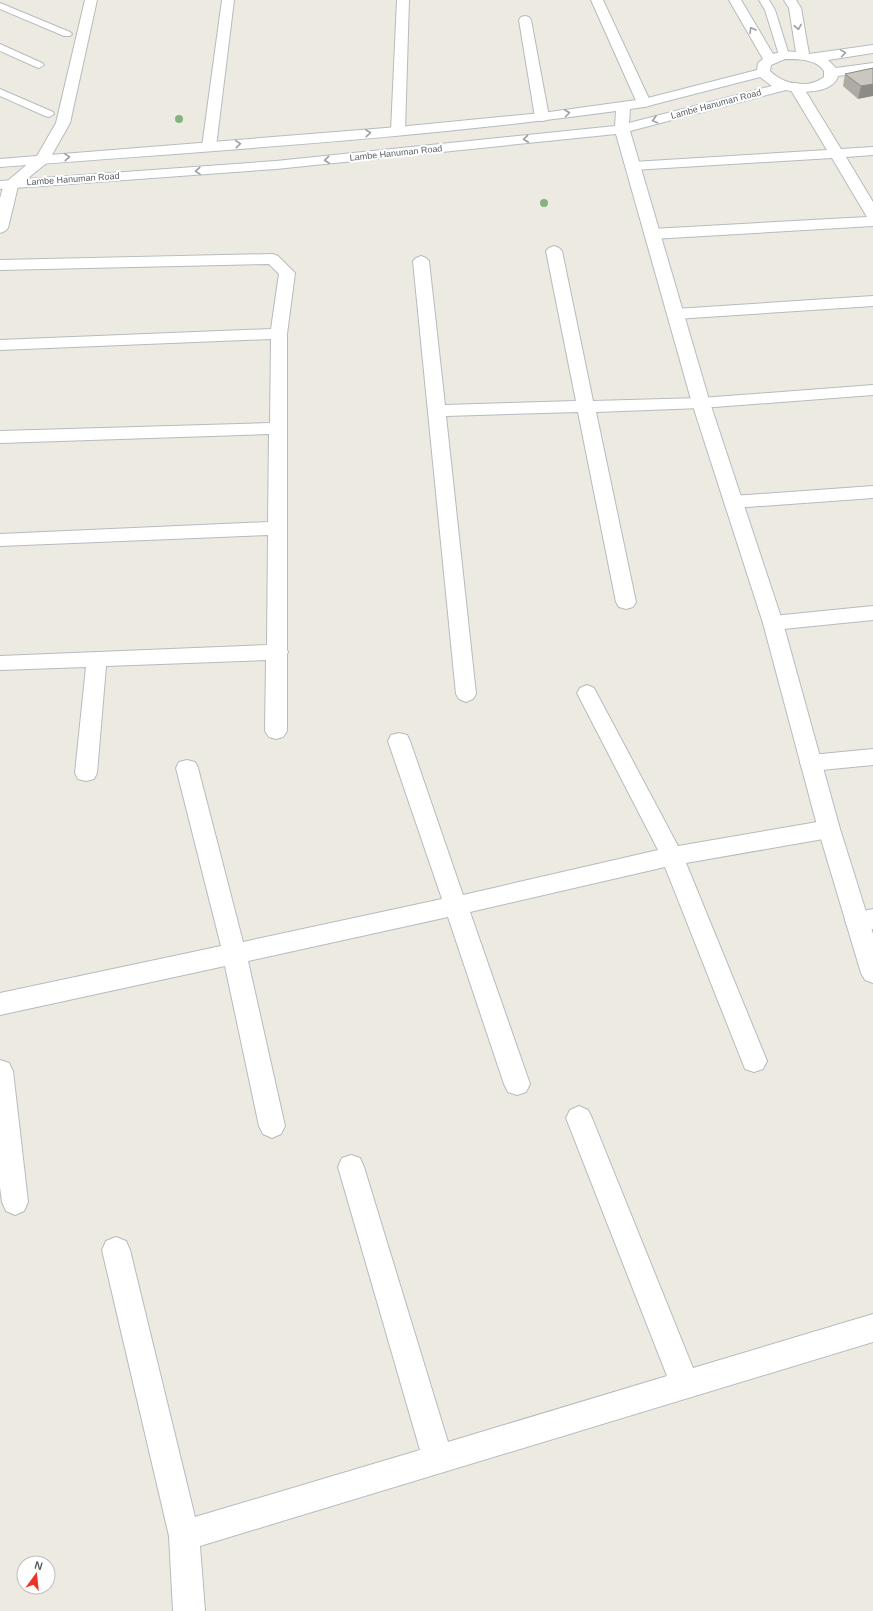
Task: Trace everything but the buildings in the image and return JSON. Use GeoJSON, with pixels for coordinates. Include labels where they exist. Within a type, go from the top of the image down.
{"type":"FeatureCollection","features":[{"type":"Feature","properties":{"kind":"street"},"geometry":{"type":"LineString","coordinates":[[0,228],[6,184],[43,159],[63,124],[91,0]]}},
{"type":"Feature","properties":{"kind":"street"},"geometry":{"type":"LineString","coordinates":[[209,146],[228,0]]}},
{"type":"Feature","properties":{"kind":"street"},"geometry":{"type":"LineString","coordinates":[[398,131],[403,0]]}},
{"type":"Feature","properties":{"kind":"street"},"geometry":{"type":"LineString","coordinates":[[597,0],[644,103]]}},
{"type":"Feature","properties":{"kind":"street"},"geometry":{"type":"LineString","coordinates":[[735,0],[771,80],[791,87],[836,153],[873,214]]}},
{"type":"Feature","properties":{"kind":"street"},"geometry":{"type":"LineString","coordinates":[[790,0],[795,8],[808,57]]}},
{"type":"Feature","properties":{"kind":"street"},"geometry":{"type":"LineString","coordinates":[[525,20],[542,117]]}},
{"type":"Feature","properties":{"kind":"street"},"geometry":{"type":"LineString","coordinates":[[784,55],[808,57],[873,49]]}},
{"type":"Feature","properties":{"kind":"street","name":"Lambe Hanuman Road"},"geometry":{"type":"LineString","coordinates":[[0,163],[398,131],[542,117],[623,106],[644,103],[766,66],[784,55]]}},
{"type":"Feature","properties":{"kind":"street"},"geometry":{"type":"LineString","coordinates":[[808,57],[826,64],[832,73],[873,67]]}},
{"type":"Feature","properties":{"kind":"street","name":"Lambe Hanuman Road"},"geometry":{"type":"LineString","coordinates":[[6,184],[276,165],[622,129],[791,87],[805,88],[822,84],[831,78],[832,73]]}},
{"type":"Feature","properties":{"kind":"street"},"geometry":{"type":"LineString","coordinates":[[623,106],[622,129],[675,314],[701,403],[773,624],[829,829],[865,920],[873,973]]}},
{"type":"Feature","properties":{"kind":"street"},"geometry":{"type":"LineString","coordinates":[[633,166],[873,151]]}},
{"type":"Feature","properties":{"kind":"street"},"geometry":{"type":"LineString","coordinates":[[652,234],[873,221]]}},
{"type":"Feature","properties":{"kind":"street"},"geometry":{"type":"LineString","coordinates":[[554,251],[626,602]]}},
{"type":"Feature","properties":{"kind":"street"},"geometry":{"type":"LineString","coordinates":[[0,265],[273,259],[287,273],[279,334],[278,652],[276,731]]}},
{"type":"Feature","properties":{"kind":"street"},"geometry":{"type":"LineString","coordinates":[[421,261],[466,694]]}},
{"type":"Feature","properties":{"kind":"street"},"geometry":{"type":"LineString","coordinates":[[675,314],[873,301]]}},
{"type":"Feature","properties":{"kind":"street"},"geometry":{"type":"LineString","coordinates":[[0,345],[279,334]]}},
{"type":"Feature","properties":{"kind":"street"},"geometry":{"type":"LineString","coordinates":[[436,411],[585,405],[701,403],[873,390]]}},
{"type":"Feature","properties":{"kind":"street"},"geometry":{"type":"LineString","coordinates":[[0,437],[279,428]]}},
{"type":"Feature","properties":{"kind":"street"},"geometry":{"type":"LineString","coordinates":[[733,502],[873,492]]}},
{"type":"Feature","properties":{"kind":"street"},"geometry":{"type":"LineString","coordinates":[[0,540],[278,528]]}},
{"type":"Feature","properties":{"kind":"street"},"geometry":{"type":"LineString","coordinates":[[773,624],[873,613]]}},
{"type":"Feature","properties":{"kind":"street"},"geometry":{"type":"LineString","coordinates":[[0,663],[278,652]]}},
{"type":"Feature","properties":{"kind":"street"},"geometry":{"type":"LineString","coordinates":[[86,773],[97,659]]}},
{"type":"Feature","properties":{"kind":"street"},"geometry":{"type":"LineString","coordinates":[[587,693],[672,856],[754,1060]]}},
{"type":"Feature","properties":{"kind":"street"},"geometry":{"type":"LineString","coordinates":[[399,741],[517,1084]]}},
{"type":"Feature","properties":{"kind":"street"},"geometry":{"type":"LineString","coordinates":[[811,763],[873,757]]}},
{"type":"Feature","properties":{"kind":"street"},"geometry":{"type":"LineString","coordinates":[[187,768],[234,953],[272,1126]]}},
{"type":"Feature","properties":{"kind":"street"},"geometry":{"type":"LineString","coordinates":[[0,1004],[456,906],[672,856],[829,829]]}},
{"type":"Feature","properties":{"kind":"street"},"geometry":{"type":"LineString","coordinates":[[0,1072],[14,1202]]}},
{"type":"Feature","properties":{"kind":"street"},"geometry":{"type":"LineString","coordinates":[[579,1118],[685,1385]]}},
{"type":"Feature","properties":{"kind":"street"},"geometry":{"type":"LineString","coordinates":[[351,1167],[438,1459]]}},
{"type":"Feature","properties":{"kind":"street"},"geometry":{"type":"LineString","coordinates":[[116,1250],[184,1536],[189,1611]]}},
{"type":"Feature","properties":{"kind":"street"},"geometry":{"type":"LineString","coordinates":[[184,1536],[873,1328]]}},
{"type":"Feature","properties":{"kind":"lane"},"geometry":{"type":"LineString","coordinates":[[764,0],[770,10],[784,55]]}},
{"type":"Feature","properties":{"kind":"lane"},"geometry":{"type":"LineString","coordinates":[[0,6],[67,34]]}},
{"type":"Feature","properties":{"kind":"lane"},"geometry":{"type":"LineString","coordinates":[[0,47],[38,65]]}},
{"type":"Feature","properties":{"kind":"lane"},"geometry":{"type":"LineString","coordinates":[[0,92],[49,114]]}}]}
